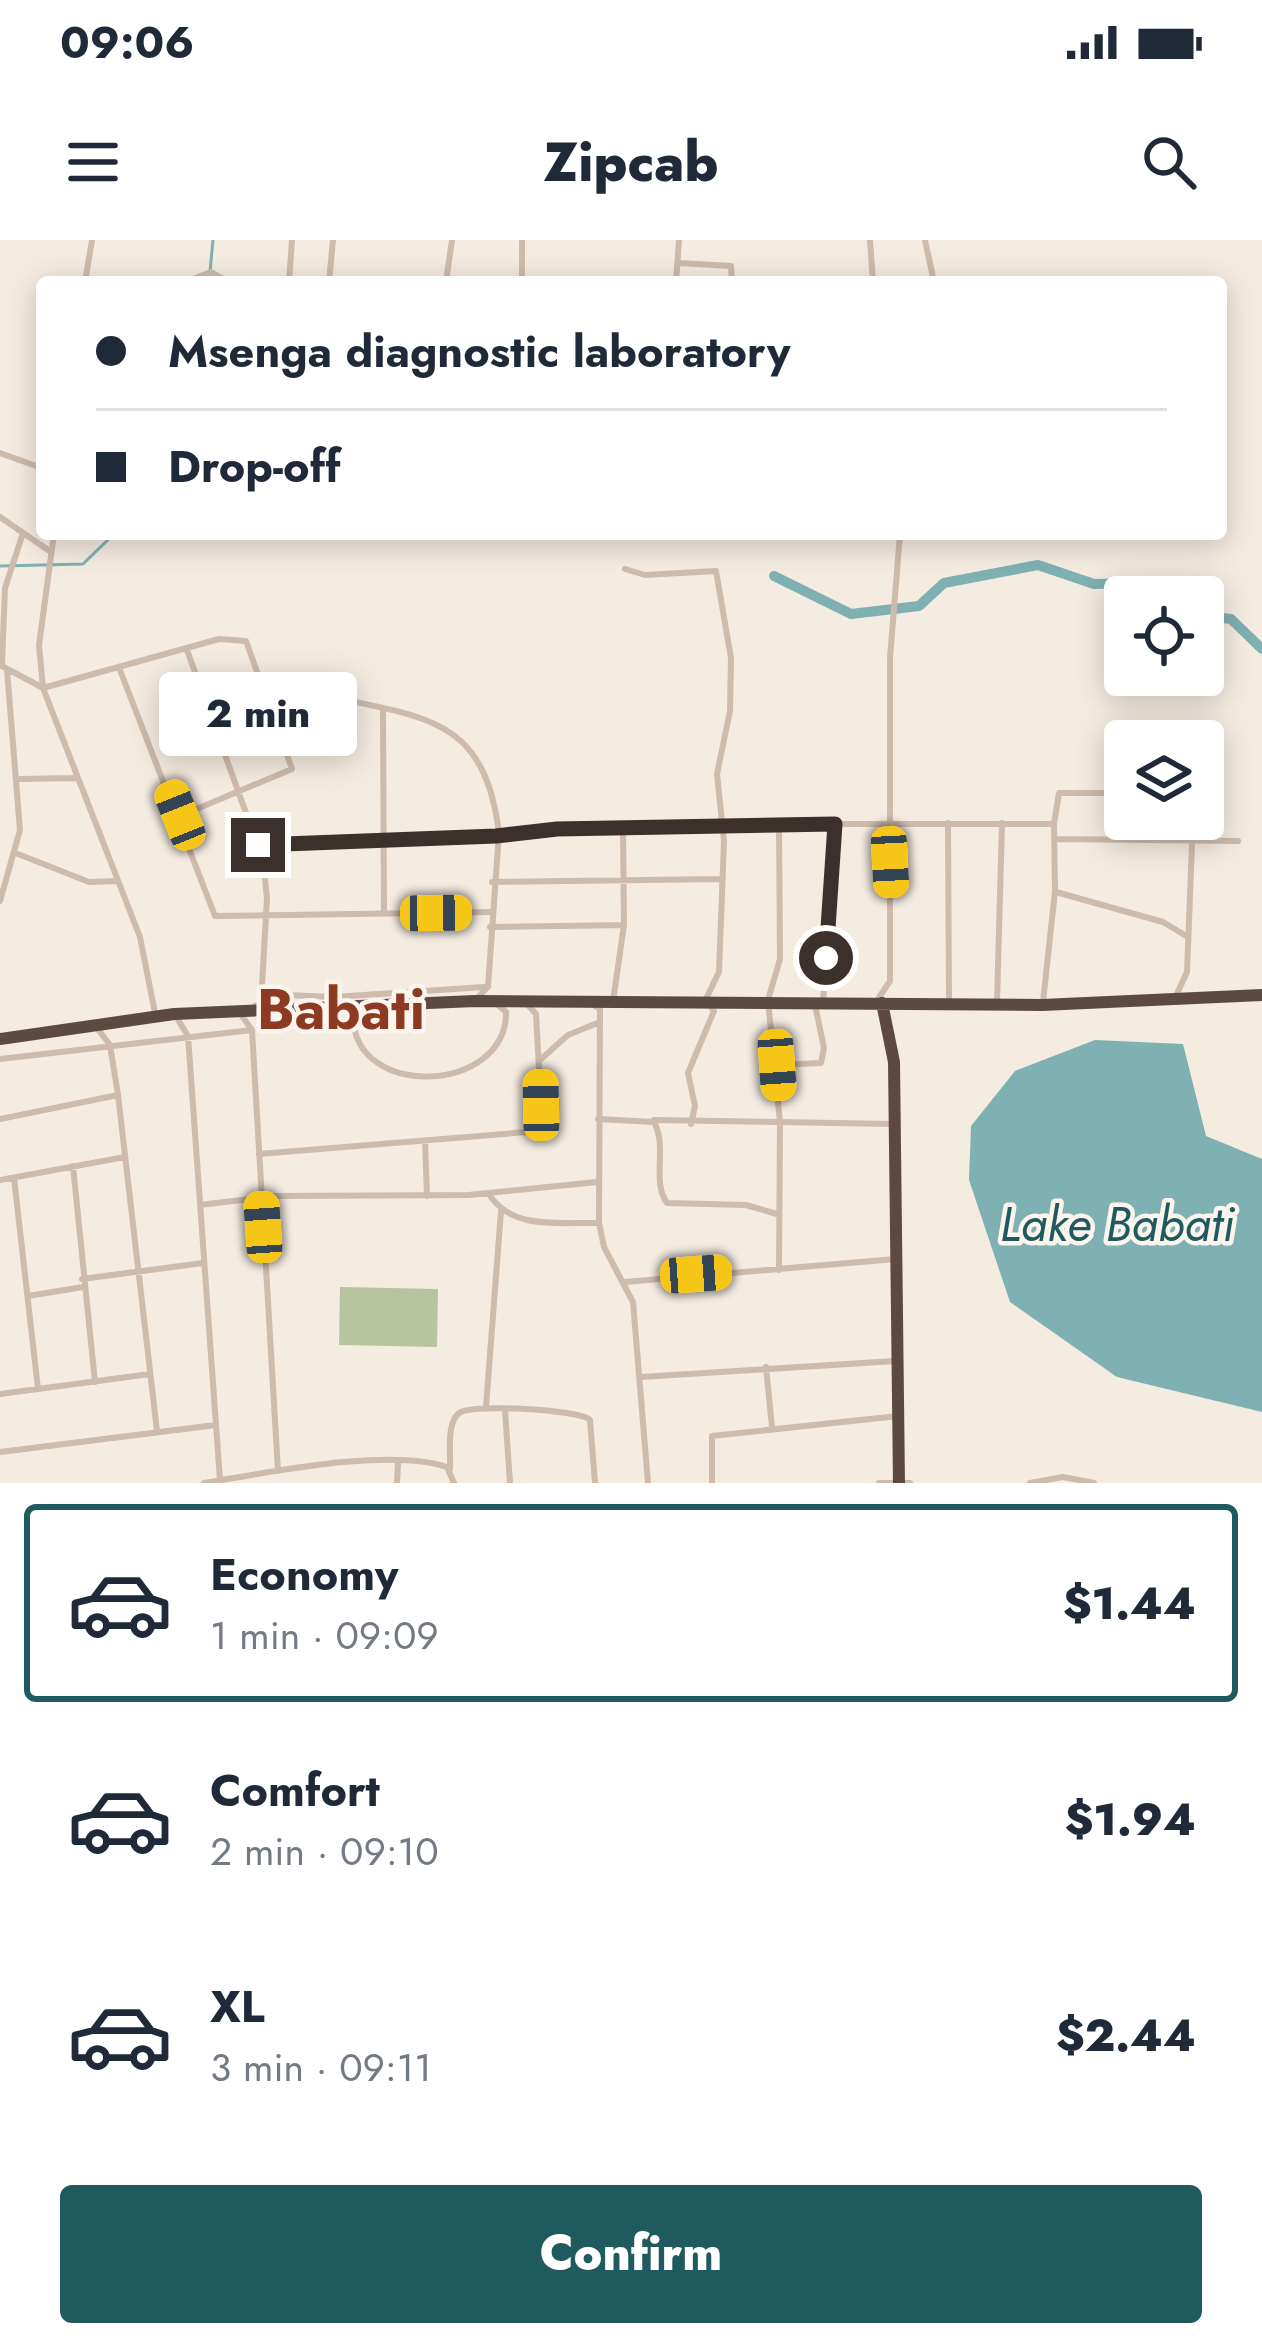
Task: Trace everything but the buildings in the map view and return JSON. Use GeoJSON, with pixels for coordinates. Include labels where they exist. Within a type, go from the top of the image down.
{"type":"FeatureCollection","features":[{"type":"Feature","properties":{"kind":"highway"},"geometry":{"type":"LineString","coordinates":[[0,1039],[174,1014],[332,1003],[475,1001],[490,994],[524,1000],[706,998],[988,1005],[1262,995]]}},
{"type":"Feature","properties":{"kind":"highway"},"geometry":{"type":"LineString","coordinates":[[879,1002],[895,1062],[899,1482]]}},
{"type":"Feature","properties":{"kind":"highway"},"geometry":{"type":"LineString","coordinates":[[853,1003],[879,1012],[895,1062]]}},
{"type":"Feature","properties":{"kind":"street"},"geometry":{"type":"LineString","coordinates":[[86,276],[92,240]]}},
{"type":"Feature","properties":{"kind":"street"},"geometry":{"type":"LineString","coordinates":[[289,276],[292,240]]}},
{"type":"Feature","properties":{"kind":"street"},"geometry":{"type":"LineString","coordinates":[[330,276],[333,240]]}},
{"type":"Feature","properties":{"kind":"street"},"geometry":{"type":"LineString","coordinates":[[447,276],[452,240]]}},
{"type":"Feature","properties":{"kind":"street"},"geometry":{"type":"LineString","coordinates":[[522,240],[522,276]]}},
{"type":"Feature","properties":{"kind":"street"},"geometry":{"type":"LineString","coordinates":[[677,276],[679,240]]}},
{"type":"Feature","properties":{"kind":"street"},"geometry":{"type":"LineString","coordinates":[[870,240],[873,276]]}},
{"type":"Feature","properties":{"kind":"street"},"geometry":{"type":"LineString","coordinates":[[926,240],[933,276]]}},
{"type":"Feature","properties":{"kind":"street"},"geometry":{"type":"LineString","coordinates":[[679,262],[730,265],[731,276]]}},
{"type":"Feature","properties":{"kind":"street"},"geometry":{"type":"LineString","coordinates":[[0,453],[36,466]]}},
{"type":"Feature","properties":{"kind":"street"},"geometry":{"type":"LineString","coordinates":[[0,517],[51,557]]}},
{"type":"Feature","properties":{"kind":"street"},"geometry":{"type":"LineString","coordinates":[[0,901],[17,854],[20,779],[3,667],[2,604],[22,533]]}},
{"type":"Feature","properties":{"kind":"street"},"geometry":{"type":"LineString","coordinates":[[52,540],[39,645],[43,688],[140,937],[156,1017]]}},
{"type":"Feature","properties":{"kind":"street"},"geometry":{"type":"LineString","coordinates":[[879,1002],[890,981],[890,658],[900,540]]}},
{"type":"Feature","properties":{"kind":"street"},"geometry":{"type":"LineString","coordinates":[[625,569],[645,574],[718,573],[731,658],[730,711],[717,774],[723,824],[719,972],[706,998],[714,1011],[688,1073],[695,1106],[691,1124]]}},
{"type":"Feature","properties":{"kind":"street"},"geometry":{"type":"LineString","coordinates":[[3,667],[43,688],[227,638],[246,641],[284,736],[292,771],[180,815]]}},
{"type":"Feature","properties":{"kind":"street"},"geometry":{"type":"LineString","coordinates":[[187,650],[258,845],[267,913],[261,1003],[243,1010],[252,1030],[278,1472]]}},
{"type":"Feature","properties":{"kind":"street"},"geometry":{"type":"LineString","coordinates":[[120,670],[180,815],[215,916],[490,912]]}},
{"type":"Feature","properties":{"kind":"street"},"geometry":{"type":"LineString","coordinates":[[284,736],[314,733],[324,704],[336,698],[438,721],[464,743],[488,776],[497,835],[490,912],[490,994],[506,1012],[505,1036],[481,1060],[439,1078],[411,1076],[369,1057],[355,1040],[353,1017],[332,1003]]}},
{"type":"Feature","properties":{"kind":"street"},"geometry":{"type":"LineString","coordinates":[[383,710],[384,913]]}},
{"type":"Feature","properties":{"kind":"street"},"geometry":{"type":"LineString","coordinates":[[20,779],[78,778]]}},
{"type":"Feature","properties":{"kind":"street"},"geometry":{"type":"LineString","coordinates":[[1042,1005],[1055,891],[1054,824],[1059,793],[1104,793]]}},
{"type":"Feature","properties":{"kind":"street"},"geometry":{"type":"LineString","coordinates":[[948,823],[949,1004]]}},
{"type":"Feature","properties":{"kind":"street"},"geometry":{"type":"LineString","coordinates":[[988,1005],[1000,1001],[1002,823]]}},
{"type":"Feature","properties":{"kind":"street"},"geometry":{"type":"LineString","coordinates":[[258,845],[723,824],[1054,824]]}},
{"type":"Feature","properties":{"kind":"street"},"geometry":{"type":"LineString","coordinates":[[779,824],[780,958],[768,1000],[780,1121],[779,1270]]}},
{"type":"Feature","properties":{"kind":"street"},"geometry":{"type":"LineString","coordinates":[[777,1065],[821,1064],[819,1002],[835,824]]}},
{"type":"Feature","properties":{"kind":"street"},"geometry":{"type":"LineString","coordinates":[[613,1001],[625,925],[623,827]]}},
{"type":"Feature","properties":{"kind":"street"},"geometry":{"type":"LineString","coordinates":[[1055,839],[1104,839]]}},
{"type":"Feature","properties":{"kind":"street"},"geometry":{"type":"LineString","coordinates":[[1173,1001],[1187,973],[1192,840],[1238,841]]}},
{"type":"Feature","properties":{"kind":"street"},"geometry":{"type":"LineString","coordinates":[[17,854],[89,882],[117,881]]}},
{"type":"Feature","properties":{"kind":"street"},"geometry":{"type":"LineString","coordinates":[[492,882],[722,879]]}},
{"type":"Feature","properties":{"kind":"street"},"geometry":{"type":"LineString","coordinates":[[1055,891],[1162,922],[1188,937]]}},
{"type":"Feature","properties":{"kind":"street"},"geometry":{"type":"LineString","coordinates":[[490,927],[625,925]]}},
{"type":"Feature","properties":{"kind":"street"},"geometry":{"type":"LineString","coordinates":[[261,994],[332,1003],[490,994]]}},
{"type":"Feature","properties":{"kind":"street"},"geometry":{"type":"LineString","coordinates":[[259,1154],[529,1130],[540,1113],[540,1060],[536,1014],[524,1000]]}},
{"type":"Feature","properties":{"kind":"street"},"geometry":{"type":"LineString","coordinates":[[587,1000],[600,1009],[599,1223],[608,1256],[625,1282],[641,1377],[648,1483]]}},
{"type":"Feature","properties":{"kind":"street"},"geometry":{"type":"LineString","coordinates":[[174,1014],[188,1036],[220,1480]]}},
{"type":"Feature","properties":{"kind":"street"},"geometry":{"type":"LineString","coordinates":[[540,1060],[568,1035],[600,1022]]}},
{"type":"Feature","properties":{"kind":"street"},"geometry":{"type":"LineString","coordinates":[[94,1025],[110,1046],[118,1095],[157,1431]]}},
{"type":"Feature","properties":{"kind":"street"},"geometry":{"type":"LineString","coordinates":[[0,1059],[252,1030]]}},
{"type":"Feature","properties":{"kind":"street"},"geometry":{"type":"LineString","coordinates":[[0,1119],[118,1095]]}},
{"type":"Feature","properties":{"kind":"street"},"geometry":{"type":"LineString","coordinates":[[598,1119],[896,1124]]}},
{"type":"Feature","properties":{"kind":"street"},"geometry":{"type":"LineString","coordinates":[[651,1120],[660,1133],[660,1192],[667,1203],[746,1205],[779,1215]]}},
{"type":"Feature","properties":{"kind":"street"},"geometry":{"type":"LineString","coordinates":[[425,1141],[428,1196]]}},
{"type":"Feature","properties":{"kind":"street"},"geometry":{"type":"LineString","coordinates":[[0,1180],[125,1157]]}},
{"type":"Feature","properties":{"kind":"street"},"geometry":{"type":"LineString","coordinates":[[73,1166],[95,1382]]}},
{"type":"Feature","properties":{"kind":"street"},"geometry":{"type":"LineString","coordinates":[[14,1178],[38,1389]]}},
{"type":"Feature","properties":{"kind":"street"},"geometry":{"type":"LineString","coordinates":[[200,1204],[261,1197],[428,1196],[597,1181]]}},
{"type":"Feature","properties":{"kind":"street"},"geometry":{"type":"LineString","coordinates":[[488,1192],[501,1211],[522,1220],[599,1223]]}},
{"type":"Feature","properties":{"kind":"street"},"geometry":{"type":"LineString","coordinates":[[486,1407],[501,1211]]}},
{"type":"Feature","properties":{"kind":"street"},"geometry":{"type":"LineString","coordinates":[[625,1282],[896,1258]]}},
{"type":"Feature","properties":{"kind":"street"},"geometry":{"type":"LineString","coordinates":[[28,1296],[203,1263]]}},
{"type":"Feature","properties":{"kind":"street"},"geometry":{"type":"LineString","coordinates":[[641,1377],[898,1361]]}},
{"type":"Feature","properties":{"kind":"street"},"geometry":{"type":"LineString","coordinates":[[766,1367],[772,1427]]}},
{"type":"Feature","properties":{"kind":"street"},"geometry":{"type":"LineString","coordinates":[[0,1394],[150,1374]]}},
{"type":"Feature","properties":{"kind":"street"},"geometry":{"type":"LineString","coordinates":[[454,1483],[452,1421],[460,1411],[486,1407],[587,1414],[596,1483]]}},
{"type":"Feature","properties":{"kind":"street"},"geometry":{"type":"LineString","coordinates":[[506,1411],[510,1483]]}},
{"type":"Feature","properties":{"kind":"street"},"geometry":{"type":"LineString","coordinates":[[712,1483],[712,1436],[898,1416]]}},
{"type":"Feature","properties":{"kind":"street"},"geometry":{"type":"LineString","coordinates":[[0,1452],[216,1425]]}},
{"type":"Feature","properties":{"kind":"street"},"geometry":{"type":"LineString","coordinates":[[397,1483],[398,1463]]}},
{"type":"Feature","properties":{"kind":"street"},"geometry":{"type":"LineString","coordinates":[[204,1483],[398,1463],[436,1463],[450,1469]]}},
{"type":"Feature","properties":{"kind":"street"},"geometry":{"type":"LineString","coordinates":[[1030,1483],[1063,1478],[1094,1483]]}},
{"type":"Feature","properties":{"kind":"street"},"geometry":{"type":"LineString","coordinates":[[878,1483],[910,1483]]}},
{"type":"Feature","properties":{"kind":"green space"},"geometry":{"type":"Polygon","coordinates":[[[340,1287],[438,1289],[437,1347],[339,1345],[340,1287]]]}},
{"type":"Feature","properties":{"kind":"water","name":"Lake Babati"},"geometry":{"type":"Polygon","coordinates":[[[1095,1040],[1183,1044],[1206,1136],[1262,1159],[1262,1412],[1117,1377],[1010,1302],[969,1180],[971,1126],[1015,1071],[1095,1040]]]}},
{"type":"Feature","properties":{"kind":"waterway"},"geometry":{"type":"LineString","coordinates":[[210,276],[213,240]]}},
{"type":"Feature","properties":{"kind":"waterway"},"geometry":{"type":"LineString","coordinates":[[0,566],[83,564],[108,540]]}},
{"type":"Feature","properties":{"kind":"waterway"},"geometry":{"type":"LineString","coordinates":[[774,576],[851,614],[919,606],[944,583],[1038,565],[1104,584]]}},
{"type":"Feature","properties":{"kind":"waterway"},"geometry":{"type":"LineString","coordinates":[[1224,618],[1231,619],[1262,649]]}},
{"type":"Feature","properties":{"kind":"district","name":"Babati"},"geometry":{"type":"Point","coordinates":[341,1009]}},
{"type":"Feature","properties":{"kind":"route"},"geometry":{"type":"LineString","coordinates":[[258,845],[496,836],[557,829],[835,824],[826,958]]}}]}
